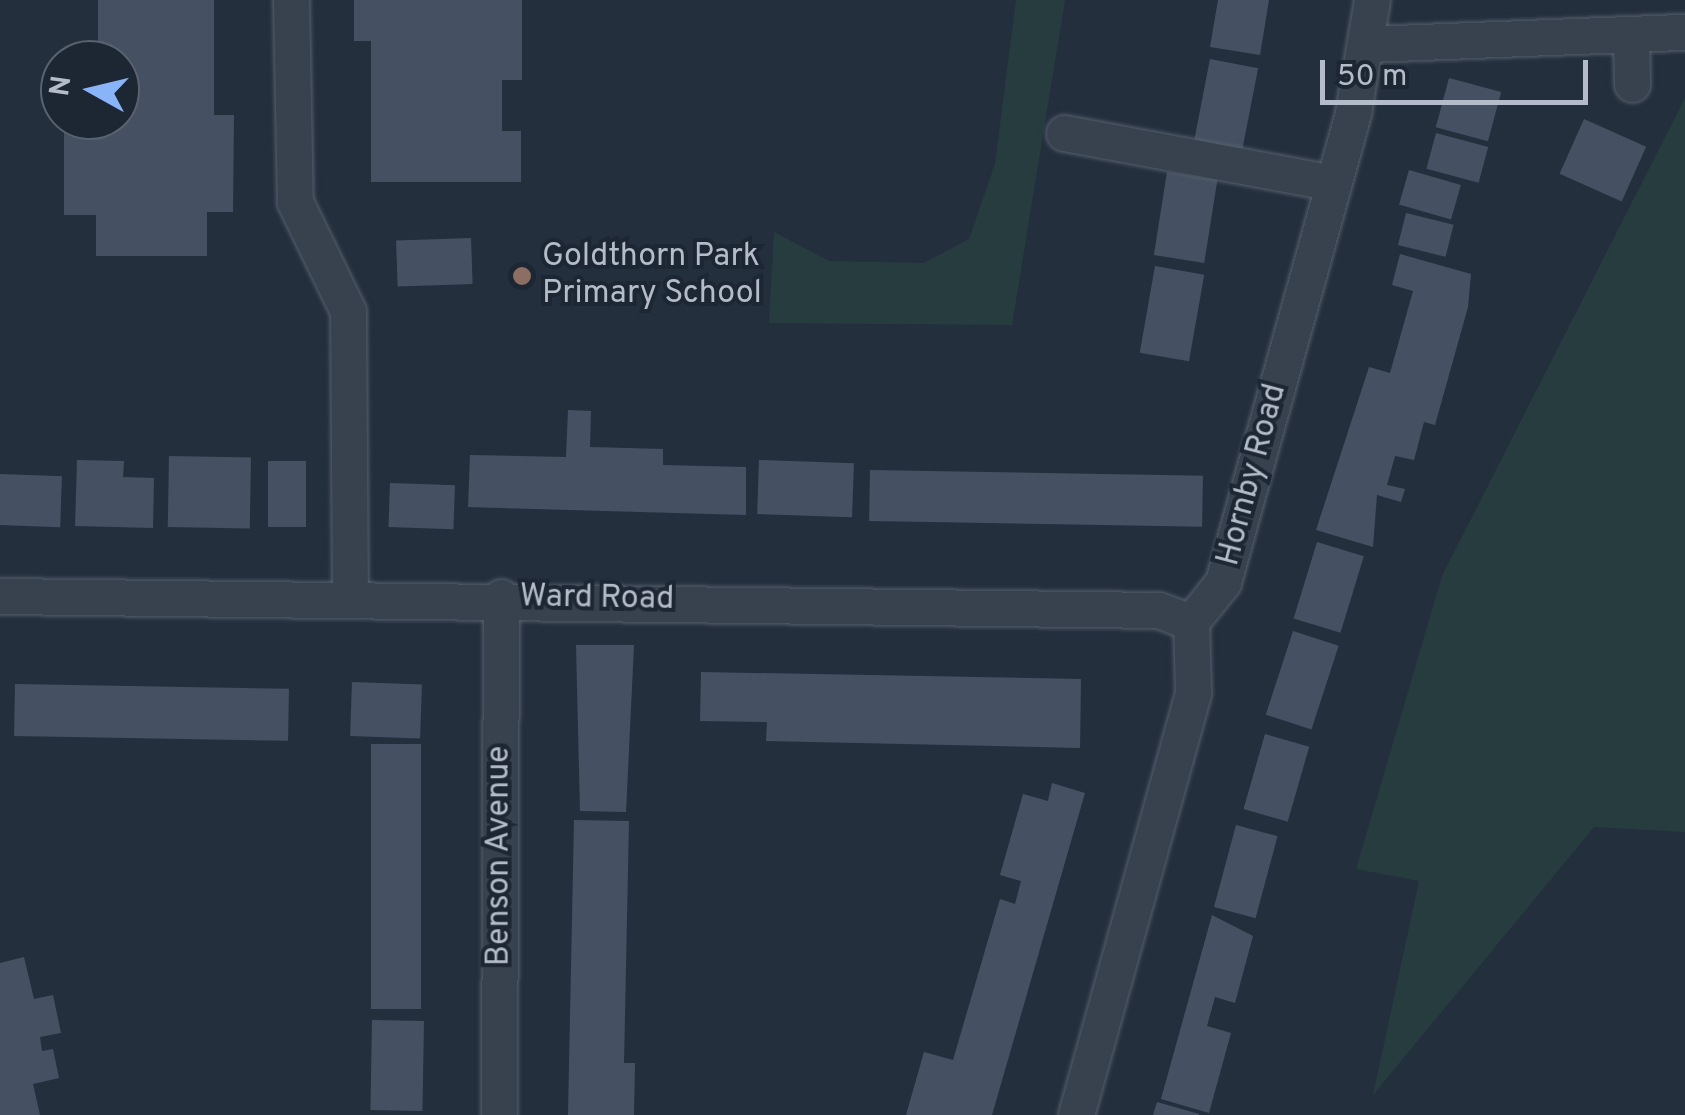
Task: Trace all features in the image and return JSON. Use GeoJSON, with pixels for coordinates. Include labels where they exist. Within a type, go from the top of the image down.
{"type":"FeatureCollection","features":[{"type":"Feature","properties":{"kind":"street"},"geometry":{"type":"LineString","coordinates":[[291,0],[295,202],[348,311],[350,597]]}},
{"type":"Feature","properties":{"kind":"street","name":"Hornby Road"},"geometry":{"type":"LineString","coordinates":[[1192,622],[1223,582],[1333,183],[1368,44],[1372,0]]}},
{"type":"Feature","properties":{"kind":"street"},"geometry":{"type":"LineString","coordinates":[[1368,44],[1685,32]]}},
{"type":"Feature","properties":{"kind":"street"},"geometry":{"type":"LineString","coordinates":[[1631,36],[1632,84]]}},
{"type":"Feature","properties":{"kind":"street"},"geometry":{"type":"LineString","coordinates":[[1064,133],[1333,183]]}},
{"type":"Feature","properties":{"kind":"street","name":"Ward Road"},"geometry":{"type":"LineString","coordinates":[[0,596],[502,597],[1158,610],[1192,622]]}},
{"type":"Feature","properties":{"kind":"street","name":"Benson Avenue"},"geometry":{"type":"LineString","coordinates":[[499,1115],[502,597]]}},
{"type":"Feature","properties":{"kind":"street"},"geometry":{"type":"LineString","coordinates":[[1076,1115],[1193,692],[1192,622]]}},
{"type":"Feature","properties":{"kind":"green space"},"geometry":{"type":"Polygon","coordinates":[[[1016,0],[1065,0],[1012,325],[769,323],[774,232],[829,261],[924,263],[969,239],[995,164],[1016,0]]]}},
{"type":"Feature","properties":{"kind":"green space"},"geometry":{"type":"Polygon","coordinates":[[[1685,98],[1685,832],[1594,827],[1373,1095],[1419,881],[1356,869],[1442,576],[1685,98]]]}},
{"type":"Feature","properties":{"kind":"building"},"geometry":{"type":"Polygon","coordinates":[[[98,0],[214,0],[214,115],[234,115],[233,212],[207,212],[207,256],[96,256],[96,215],[64,215],[64,140],[140,140],[140,40],[98,40],[98,0]]]}},
{"type":"Feature","properties":{"kind":"building"},"geometry":{"type":"Polygon","coordinates":[[[354,0],[522,0],[522,80],[502,80],[502,131],[521,131],[521,182],[371,182],[371,41],[354,41],[354,0]]]}},
{"type":"Feature","properties":{"kind":"building"},"geometry":{"type":"Polygon","coordinates":[[[1218,0],[1269,0],[1260,55],[1210,47],[1218,0]]]}},
{"type":"Feature","properties":{"kind":"building"},"geometry":{"type":"Polygon","coordinates":[[[1210,59],[1258,68],[1242,150],[1194,140],[1210,59]]]}},
{"type":"Feature","properties":{"kind":"building"},"geometry":{"type":"Polygon","coordinates":[[[1449,78],[1501,92],[1488,141],[1436,127],[1449,78]]]}},
{"type":"Feature","properties":{"kind":"building"},"geometry":{"type":"Polygon","coordinates":[[[1584,119],[1646,147],[1622,201],[1560,174],[1584,119]]]}},
{"type":"Feature","properties":{"kind":"building"},"geometry":{"type":"Polygon","coordinates":[[[1436,133],[1488,147],[1479,183],[1426,169],[1436,133]]]}},
{"type":"Feature","properties":{"kind":"building"},"geometry":{"type":"Polygon","coordinates":[[[1409,170],[1461,185],[1451,219],[1399,205],[1409,170]]]}},
{"type":"Feature","properties":{"kind":"building"},"geometry":{"type":"Polygon","coordinates":[[[1167,172],[1217,180],[1204,263],[1154,255],[1167,172]]]}},
{"type":"Feature","properties":{"kind":"building"},"geometry":{"type":"Polygon","coordinates":[[[1406,213],[1454,225],[1446,257],[1398,245],[1406,213]]]}},
{"type":"Feature","properties":{"kind":"building"},"geometry":{"type":"Polygon","coordinates":[[[471,238],[473,284],[398,287],[396,241],[471,238]]]}},
{"type":"Feature","properties":{"kind":"building"},"geometry":{"type":"Polygon","coordinates":[[[1400,254],[1471,274],[1468,307],[1435,425],[1424,422],[1414,460],[1395,456],[1387,485],[1405,489],[1401,502],[1377,495],[1373,547],[1316,530],[1369,367],[1390,373],[1413,291],[1392,285],[1400,254]]]}},
{"type":"Feature","properties":{"kind":"building"},"geometry":{"type":"Polygon","coordinates":[[[1155,266],[1204,275],[1189,361],[1140,353],[1155,266]]]}},
{"type":"Feature","properties":{"kind":"building"},"geometry":{"type":"Polygon","coordinates":[[[568,410],[591,411],[590,447],[663,449],[663,465],[746,467],[746,515],[468,507],[470,455],[566,457],[568,410]]]}},
{"type":"Feature","properties":{"kind":"building"},"geometry":{"type":"Polygon","coordinates":[[[169,456],[251,457],[250,528],[168,527],[169,456]]]}},
{"type":"Feature","properties":{"kind":"building"},"geometry":{"type":"Polygon","coordinates":[[[77,460],[124,461],[123,477],[154,478],[153,528],[75,526],[77,460]]]}},
{"type":"Feature","properties":{"kind":"building"},"geometry":{"type":"Polygon","coordinates":[[[759,460],[854,463],[852,517],[757,514],[759,460]]]}},
{"type":"Feature","properties":{"kind":"building"},"geometry":{"type":"Polygon","coordinates":[[[268,461],[306,461],[306,527],[268,527],[268,461]]]}},
{"type":"Feature","properties":{"kind":"building"},"geometry":{"type":"Polygon","coordinates":[[[870,470],[1203,476],[1202,527],[869,521],[870,470]]]}},
{"type":"Feature","properties":{"kind":"building"},"geometry":{"type":"Polygon","coordinates":[[[0,474],[62,476],[60,527],[0,525],[0,474]]]}},
{"type":"Feature","properties":{"kind":"building"},"geometry":{"type":"Polygon","coordinates":[[[390,483],[455,485],[453,529],[388,527],[390,483]]]}},
{"type":"Feature","properties":{"kind":"building"},"geometry":{"type":"Polygon","coordinates":[[[1317,542],[1364,556],[1340,633],[1294,619],[1317,542]]]}},
{"type":"Feature","properties":{"kind":"building"},"geometry":{"type":"Polygon","coordinates":[[[1293,631],[1339,646],[1311,730],[1266,715],[1293,631]]]}},
{"type":"Feature","properties":{"kind":"building"},"geometry":{"type":"Polygon","coordinates":[[[576,645],[634,645],[626,812],[580,811],[576,645]]]}},
{"type":"Feature","properties":{"kind":"building"},"geometry":{"type":"Polygon","coordinates":[[[701,672],[1081,679],[1080,748],[766,741],[767,722],[700,721],[701,672]]]}},
{"type":"Feature","properties":{"kind":"building"},"geometry":{"type":"Polygon","coordinates":[[[352,682],[422,684],[420,738],[350,736],[352,682]]]}},
{"type":"Feature","properties":{"kind":"building"},"geometry":{"type":"Polygon","coordinates":[[[15,684],[289,689],[288,741],[14,736],[15,684]]]}},
{"type":"Feature","properties":{"kind":"building"},"geometry":{"type":"Polygon","coordinates":[[[1265,734],[1309,747],[1288,822],[1244,809],[1265,734]]]}},
{"type":"Feature","properties":{"kind":"building"},"geometry":{"type":"Polygon","coordinates":[[[371,744],[421,744],[421,1009],[371,1009],[371,744]]]}},
{"type":"Feature","properties":{"kind":"building"},"geometry":{"type":"Polygon","coordinates":[[[1052,783],[1085,793],[992,1115],[906,1115],[924,1052],[953,1060],[1000,899],[1015,904],[1021,881],[1000,875],[1023,794],[1048,801],[1052,783]]]}},
{"type":"Feature","properties":{"kind":"building"},"geometry":{"type":"Polygon","coordinates":[[[574,820],[629,821],[624,1063],[635,1063],[634,1115],[568,1115],[574,820]]]}},
{"type":"Feature","properties":{"kind":"building"},"geometry":{"type":"Polygon","coordinates":[[[1236,825],[1278,836],[1256,918],[1214,907],[1236,825]]]}},
{"type":"Feature","properties":{"kind":"building"},"geometry":{"type":"Polygon","coordinates":[[[1212,915],[1253,936],[1235,1003],[1215,997],[1207,1026],[1231,1033],[1209,1113],[1161,1099],[1212,915]]]}},
{"type":"Feature","properties":{"kind":"building"},"geometry":{"type":"Polygon","coordinates":[[[24,957],[34,999],[53,995],[61,1033],[40,1037],[42,1051],[53,1049],[59,1078],[33,1084],[40,1115],[0,1115],[0,963],[24,957]]]}},
{"type":"Feature","properties":{"kind":"building"},"geometry":{"type":"Polygon","coordinates":[[[372,1020],[424,1021],[422,1111],[370,1110],[372,1020]]]}},
{"type":"Feature","properties":{"kind":"building"},"geometry":{"type":"Polygon","coordinates":[[[1157,1102],[1199,1114],[1199,1115],[1153,1115],[1157,1102]]]}},
{"type":"Feature","properties":{"kind":"place","name":"Goldthorn Park Primary School"},"geometry":{"type":"Point","coordinates":[522,276]}}]}
